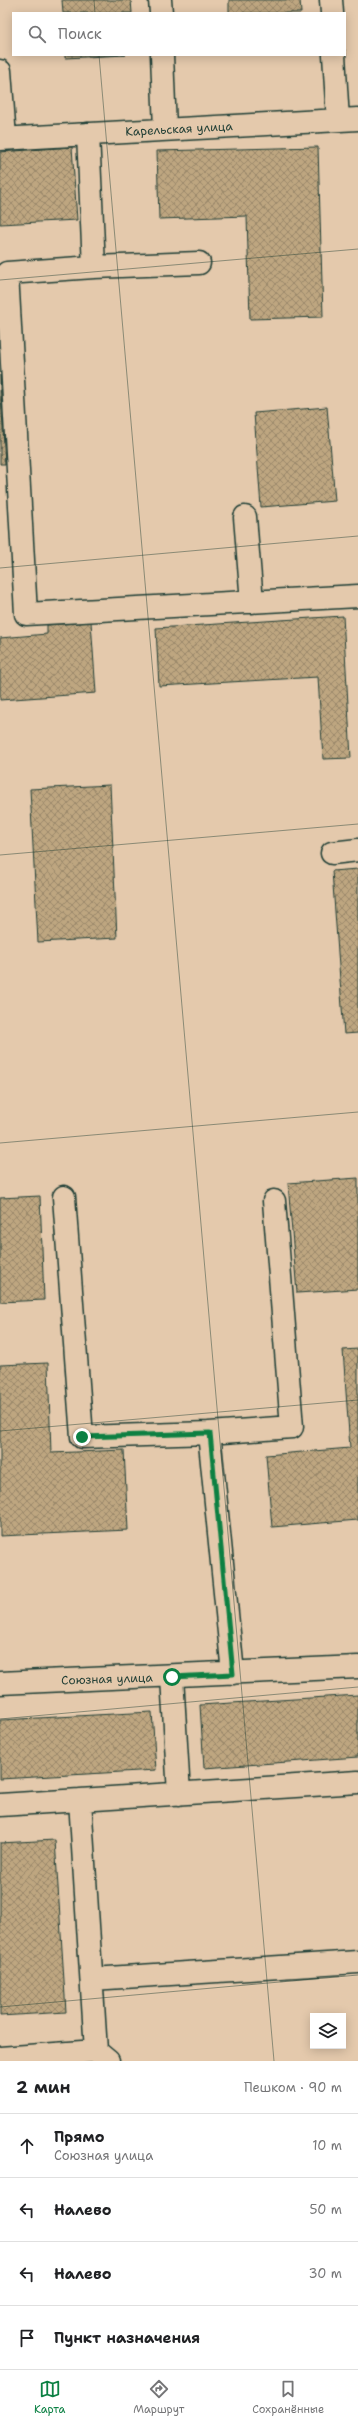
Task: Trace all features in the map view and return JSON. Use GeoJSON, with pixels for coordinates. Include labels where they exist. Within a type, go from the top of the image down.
{"type":"FeatureCollection","features":[{"type":"Feature","properties":{"kind":"street"},"geometry":{"type":"LineString","coordinates":[[160,0],[161,12]]}},
{"type":"Feature","properties":{"kind":"street"},"geometry":{"type":"LineString","coordinates":[[331,0],[332,12]]}},
{"type":"Feature","properties":{"kind":"street"},"geometry":{"type":"LineString","coordinates":[[162,56],[165,130]]}},
{"type":"Feature","properties":{"kind":"street"},"geometry":{"type":"LineString","coordinates":[[334,56],[348,119]]}},
{"type":"Feature","properties":{"kind":"street"},"geometry":{"type":"LineString","coordinates":[[0,72],[2,138]]}},
{"type":"Feature","properties":{"kind":"street","name":"Карельская улица"},"geometry":{"type":"LineString","coordinates":[[2,138],[348,119]]}},
{"type":"Feature","properties":{"kind":"street"},"geometry":{"type":"LineString","coordinates":[[88,134],[94,267]]}},
{"type":"Feature","properties":{"kind":"street"},"geometry":{"type":"LineString","coordinates":[[199,263],[94,267],[8,273],[26,614],[358,596]]}},
{"type":"Feature","properties":{"kind":"street"},"geometry":{"type":"LineString","coordinates":[[244,517],[252,602]]}},
{"type":"Feature","properties":{"kind":"street"},"geometry":{"type":"LineString","coordinates":[[332,853],[358,850]]}},
{"type":"Feature","properties":{"kind":"street"},"geometry":{"type":"LineString","coordinates":[[64,1197],[82,1437],[210,1433],[292,1427],[274,1201]]}},
{"type":"Feature","properties":{"kind":"street"},"geometry":{"type":"LineString","coordinates":[[210,1433],[233,1674]]}},
{"type":"Feature","properties":{"kind":"street","name":"Союзная улица"},"geometry":{"type":"LineString","coordinates":[[0,1683],[172,1677],[358,1667]]}},
{"type":"Feature","properties":{"kind":"street"},"geometry":{"type":"LineString","coordinates":[[172,1677],[179,1794]]}},
{"type":"Feature","properties":{"kind":"street"},"geometry":{"type":"LineString","coordinates":[[0,1805],[358,1782]]}},
{"type":"Feature","properties":{"kind":"street"},"geometry":{"type":"LineString","coordinates":[[0,2058],[102,2056],[92,1979],[80,1800]]}},
{"type":"Feature","properties":{"kind":"street"},"geometry":{"type":"LineString","coordinates":[[92,1979],[358,1962]]}},
{"type":"Feature","properties":{"kind":"building"},"geometry":{"type":"Polygon","coordinates":[[[62,0],[131,0],[132,12],[63,12],[62,0]]]}},
{"type":"Feature","properties":{"kind":"building"},"geometry":{"type":"Polygon","coordinates":[[[229,0],[300,0],[301,12],[229,12],[229,0]]]}},
{"type":"Feature","properties":{"kind":"building"},"geometry":{"type":"Polygon","coordinates":[[[65,56],[106,56],[65,58],[65,56]]]}},
{"type":"Feature","properties":{"kind":"building"},"geometry":{"type":"Polygon","coordinates":[[[72,147],[77,220],[0,224],[0,152],[72,147]]]}},
{"type":"Feature","properties":{"kind":"building"},"geometry":{"type":"Polygon","coordinates":[[[318,147],[323,317],[250,319],[247,216],[159,219],[157,151],[318,147]]]}},
{"type":"Feature","properties":{"kind":"building"},"geometry":{"type":"Polygon","coordinates":[[[0,375],[5,464],[0,464],[0,375]]]}},
{"type":"Feature","properties":{"kind":"building"},"geometry":{"type":"Polygon","coordinates":[[[327,407],[335,501],[261,507],[254,413],[327,407]]]}},
{"type":"Feature","properties":{"kind":"building"},"geometry":{"type":"Polygon","coordinates":[[[343,616],[351,758],[323,759],[318,677],[159,686],[156,628],[343,616]]]}},
{"type":"Feature","properties":{"kind":"building"},"geometry":{"type":"Polygon","coordinates":[[[91,622],[96,693],[0,700],[0,638],[47,634],[47,625],[91,622]]]}},
{"type":"Feature","properties":{"kind":"building"},"geometry":{"type":"Polygon","coordinates":[[[110,785],[117,938],[38,942],[30,789],[110,785]]]}},
{"type":"Feature","properties":{"kind":"building"},"geometry":{"type":"Polygon","coordinates":[[[358,869],[358,1033],[344,1034],[332,871],[358,869]]]}},
{"type":"Feature","properties":{"kind":"building"},"geometry":{"type":"Polygon","coordinates":[[[358,1178],[358,1289],[297,1293],[288,1183],[358,1178]]]}},
{"type":"Feature","properties":{"kind":"building"},"geometry":{"type":"Polygon","coordinates":[[[40,1196],[44,1300],[0,1302],[0,1198],[40,1196]]]}},
{"type":"Feature","properties":{"kind":"building"},"geometry":{"type":"Polygon","coordinates":[[[358,1349],[358,1520],[272,1527],[266,1455],[350,1448],[343,1350],[358,1349]]]}},
{"type":"Feature","properties":{"kind":"building"},"geometry":{"type":"Polygon","coordinates":[[[48,1363],[51,1453],[124,1450],[128,1530],[0,1536],[0,1365],[48,1363]]]}},
{"type":"Feature","properties":{"kind":"building"},"geometry":{"type":"Polygon","coordinates":[[[358,1695],[358,1757],[204,1768],[200,1705],[358,1695]]]}},
{"type":"Feature","properties":{"kind":"building"},"geometry":{"type":"Polygon","coordinates":[[[152,1712],[156,1770],[0,1779],[0,1720],[152,1712]]]}},
{"type":"Feature","properties":{"kind":"building"},"geometry":{"type":"Polygon","coordinates":[[[55,1840],[66,2012],[0,2016],[0,1843],[55,1840]]]}},
{"type":"Feature","properties":{"kind":"route"},"geometry":{"type":"LineString","coordinates":[[82,1437],[210,1433],[233,1674],[172,1677]]}}]}
